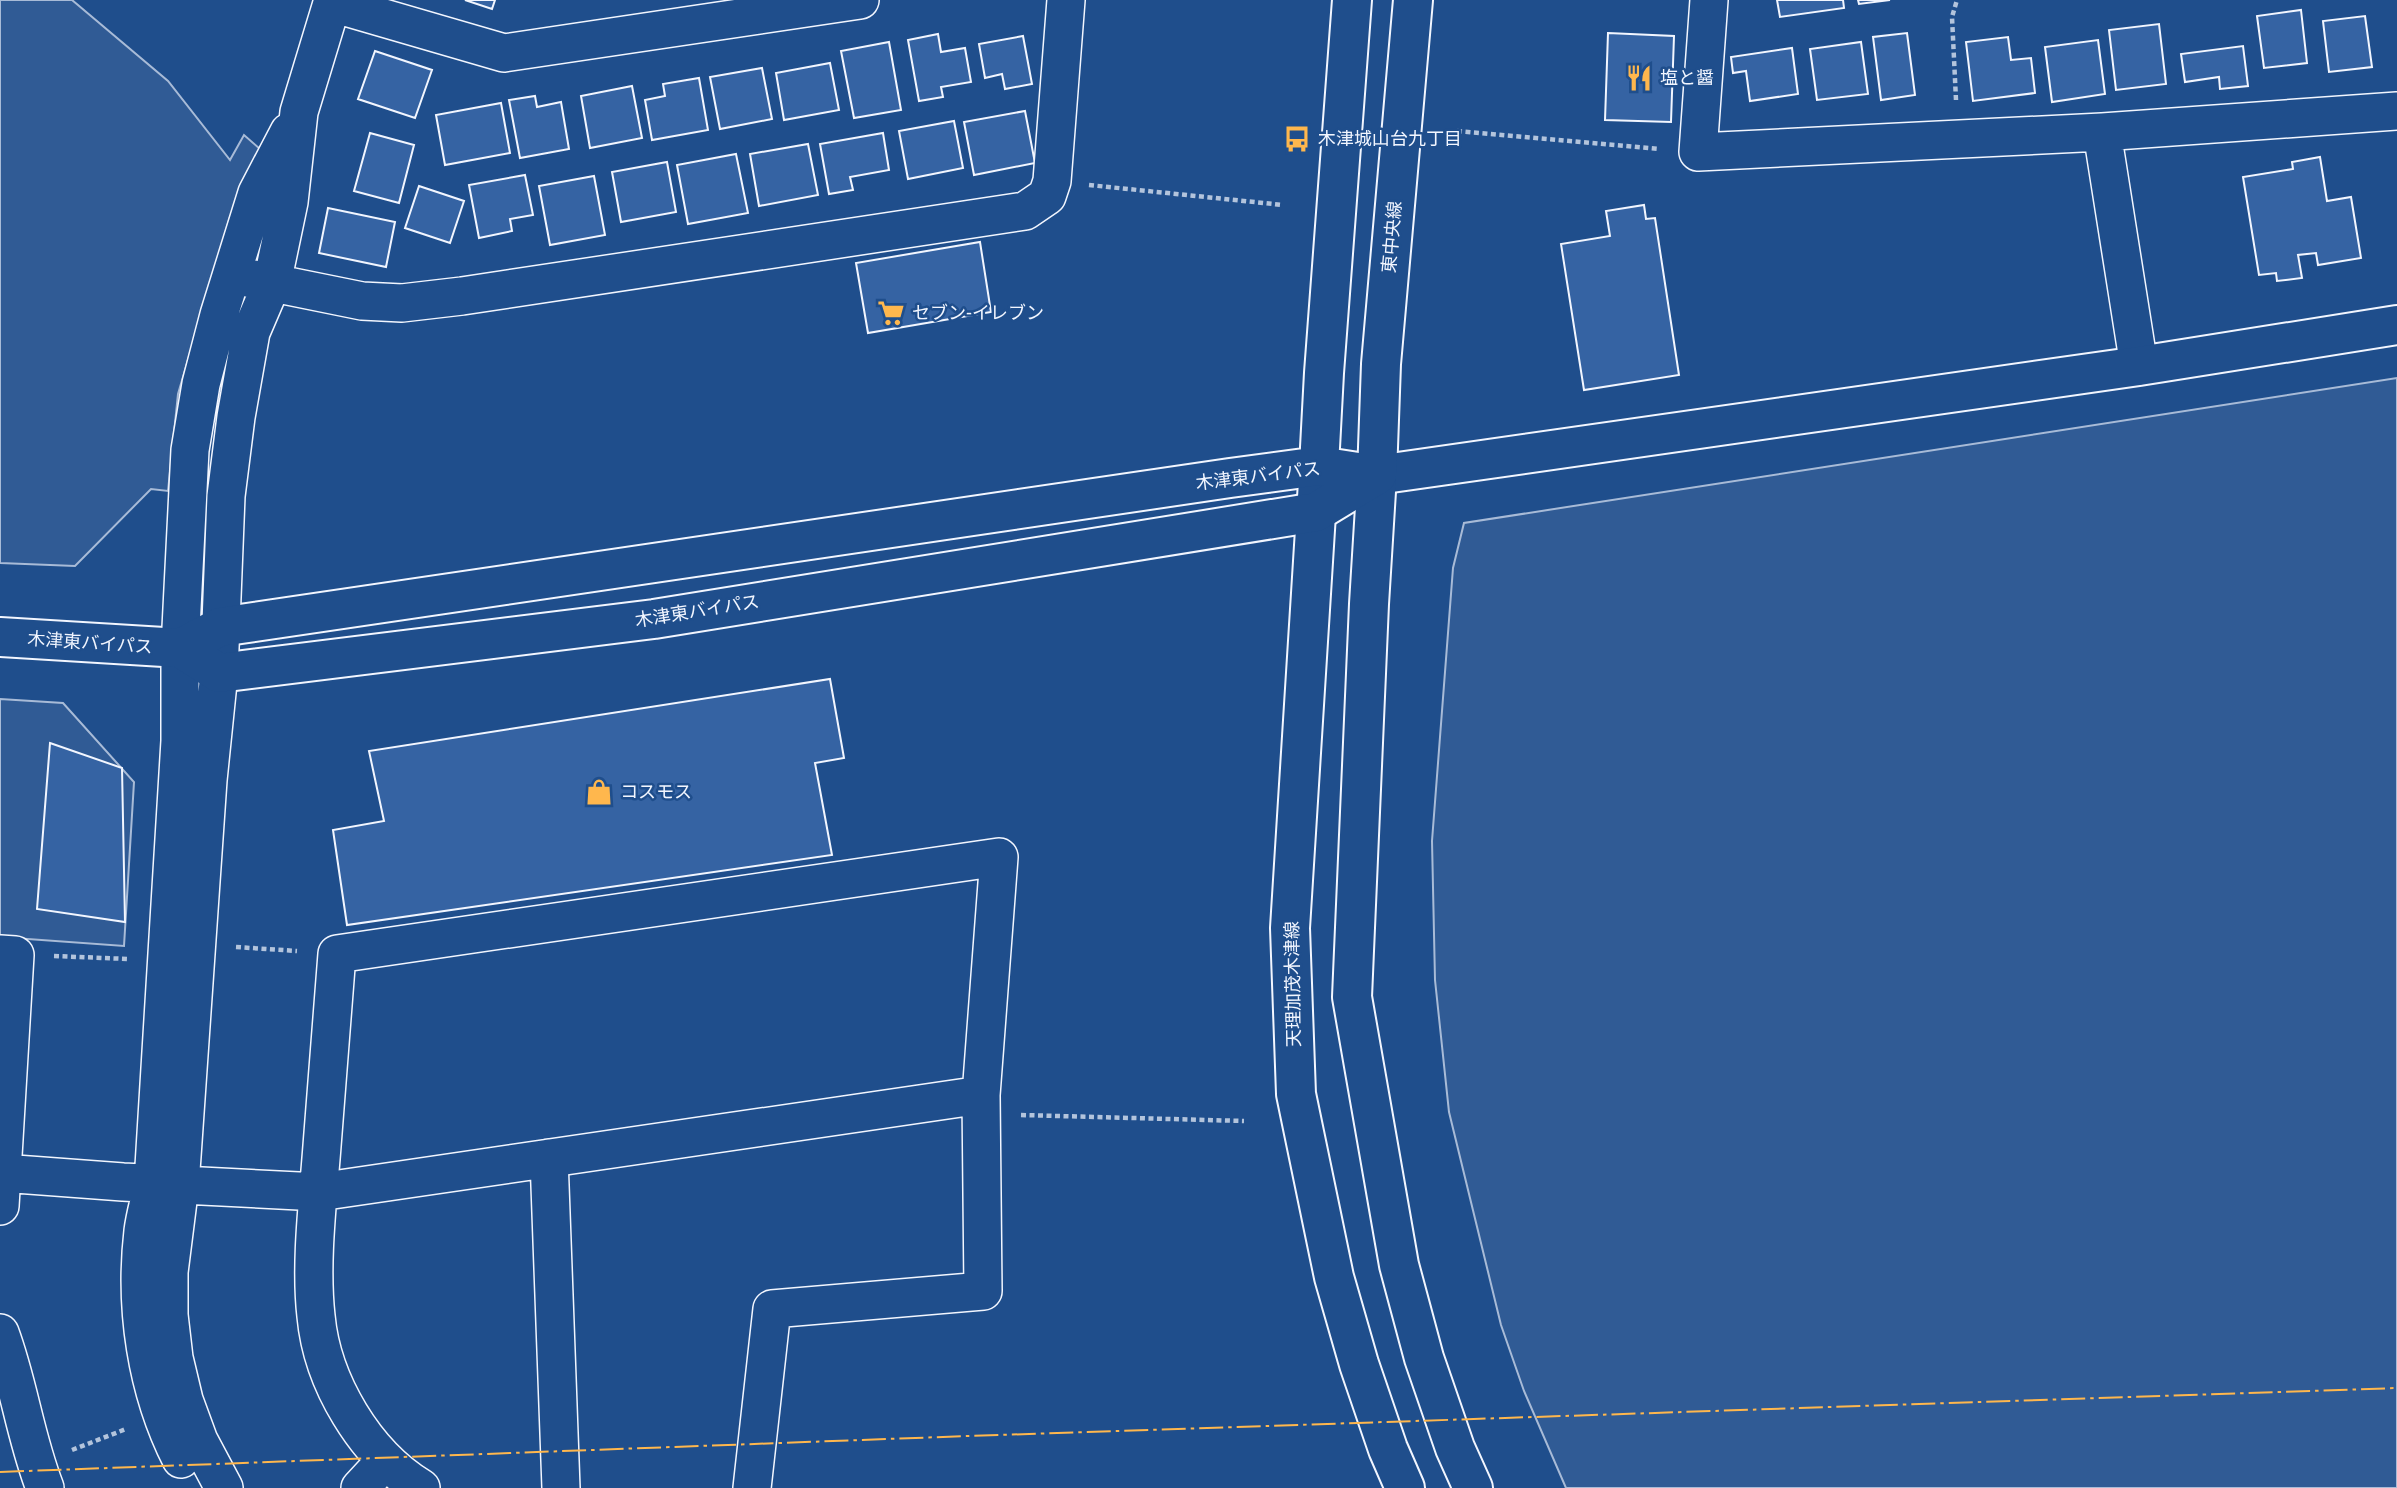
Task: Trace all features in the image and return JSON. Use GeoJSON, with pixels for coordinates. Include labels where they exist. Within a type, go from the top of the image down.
{"type":"FeatureCollection","features":[{"type":"Feature","properties":{"kind":"main road"},"geometry":{"type":"LineString","coordinates":[[1320,466],[1324,373],[1352,0]]}},
{"type":"Feature","properties":{"kind":"main road","name":"東中央線"},"geometry":{"type":"LineString","coordinates":[[1377,475],[1381,364],[1413,0]]}},
{"type":"Feature","properties":{"kind":"main road"},"geometry":{"type":"LineString","coordinates":[[1472,1488],[1424,1358],[1399,1265],[1352,996],[1377,475],[2139,366],[2397,325]]}},
{"type":"Feature","properties":{"kind":"main road","name":"木津東バイパス"},"geometry":{"type":"LineString","coordinates":[[180,648],[220,627],[1320,466],[1377,475]]}},
{"type":"Feature","properties":{"kind":"main road","name":"天理加茂木津線"},"geometry":{"type":"LineString","coordinates":[[1320,466],[1290,928],[1296,1094],[1334,1277],[1359,1364],[1388,1449],[1405,1488]]}},
{"type":"Feature","properties":{"kind":"main road","name":"木津東バイパス"},"geometry":{"type":"LineString","coordinates":[[0,637],[180,648],[219,673],[654,619],[1316,512],[1377,475]]}},
{"type":"Feature","properties":{"kind":"street"},"geometry":{"type":"LineString","coordinates":[[195,1488],[175,1448],[159,1406],[148,1363],[140,1273],[143,1229],[167,1184],[219,673],[226,496],[236,417],[251,332],[272,282],[289,202],[299,113],[332,1],[504,53],[860,0]]}},
{"type":"Feature","properties":{"kind":"street"},"geometry":{"type":"LineString","coordinates":[[232,274],[362,301],[402,303],[1026,211],[1047,196],[1052,181],[1066,0]]}},
{"type":"Feature","properties":{"kind":"street"},"geometry":{"type":"LineString","coordinates":[[1709,0],[1698,152],[2102,132],[2397,111]]}},
{"type":"Feature","properties":{"kind":"street"},"geometry":{"type":"LineString","coordinates":[[224,1488],[199,1441],[184,1400],[174,1358],[169,1315],[167,1184],[180,741],[180,648],[190,450],[201,384],[257,193],[299,113]]}},
{"type":"Feature","properties":{"kind":"street"},"geometry":{"type":"LineString","coordinates":[[2102,132],[2139,366]]}},
{"type":"Feature","properties":{"kind":"street"},"geometry":{"type":"LineString","coordinates":[[421,1488],[385,1461],[363,1437],[333,1380],[322,1350],[316,1318],[314,1285],[318,1192],[337,954],[999,857],[981,1105],[983,1291],[772,1309],[752,1488]]}},
{"type":"Feature","properties":{"kind":"street"},"geometry":{"type":"LineString","coordinates":[[7,955],[1,1189],[167,1184],[318,1192],[549,1158],[981,1105]]}},
{"type":"Feature","properties":{"kind":"street"},"geometry":{"type":"LineString","coordinates":[[549,1158],[561,1488]]}},
{"type":"Feature","properties":{"kind":"street"},"geometry":{"type":"LineString","coordinates":[[4,1354],[41,1476]]}},
{"type":"Feature","properties":{"kind":"street"},"geometry":{"type":"LineString","coordinates":[[360,1488],[385,1461]]}},
{"type":"Feature","properties":{"kind":"path"},"geometry":{"type":"LineString","coordinates":[[1957,0],[1952,18],[1958,139]]}},
{"type":"Feature","properties":{"kind":"path"},"geometry":{"type":"LineString","coordinates":[[1457,131],[1698,152]]}},
{"type":"Feature","properties":{"kind":"path"},"geometry":{"type":"LineString","coordinates":[[1052,181],[1283,205]]}},
{"type":"Feature","properties":{"kind":"path"},"geometry":{"type":"LineString","coordinates":[[230,946],[337,954]]}},
{"type":"Feature","properties":{"kind":"path"},"geometry":{"type":"LineString","coordinates":[[7,955],[136,959]]}},
{"type":"Feature","properties":{"kind":"path"},"geometry":{"type":"LineString","coordinates":[[981,1105],[1244,1121]]}},
{"type":"Feature","properties":{"kind":"path"},"geometry":{"type":"LineString","coordinates":[[41,1476],[138,1424]]}},
{"type":"Feature","properties":{"kind":"shaded area"},"geometry":{"type":"Polygon","coordinates":[[[0,0],[72,0],[168,81],[230,160],[244,135],[260,149],[230,217],[178,394],[168,491],[151,489],[75,566],[0,563],[0,0]]]}},
{"type":"Feature","properties":{"kind":"shaded area"},"geometry":{"type":"Polygon","coordinates":[[[2397,378],[2397,1488],[1566,1488],[1524,1391],[1501,1325],[1449,1112],[1435,980],[1432,841],[1453,568],[1464,523],[2397,378]]]}},
{"type":"Feature","properties":{"kind":"shaded area"},"geometry":{"type":"Polygon","coordinates":[[[0,699],[63,703],[134,782],[124,946],[0,937],[0,699]]]}},
{"type":"Feature","properties":{"kind":"building"},"geometry":{"type":"Polygon","coordinates":[[[465,0],[495,0],[492,9],[465,0]]]}},
{"type":"Feature","properties":{"kind":"building"},"geometry":{"type":"Polygon","coordinates":[[[1777,0],[1843,0],[1844,8],[1780,17],[1777,0]]]}},
{"type":"Feature","properties":{"kind":"building"},"geometry":{"type":"Polygon","coordinates":[[[1858,0],[1890,0],[1859,4],[1858,0]]]}},
{"type":"Feature","properties":{"kind":"building"},"geometry":{"type":"Polygon","coordinates":[[[2301,10],[2307,63],[2264,68],[2257,16],[2301,10]]]}},
{"type":"Feature","properties":{"kind":"building"},"geometry":{"type":"Polygon","coordinates":[[[2365,16],[2372,67],[2329,72],[2323,21],[2365,16]]]}},
{"type":"Feature","properties":{"kind":"building"},"geometry":{"type":"Polygon","coordinates":[[[2159,24],[2166,84],[2116,90],[2109,30],[2159,24]]]}},
{"type":"Feature","properties":{"kind":"building","name":"塩と醤"},"geometry":{"type":"Polygon","coordinates":[[[1608,33],[1674,36],[1671,122],[1605,120],[1608,33]]]}},
{"type":"Feature","properties":{"kind":"building"},"geometry":{"type":"Polygon","coordinates":[[[1907,33],[1915,95],[1881,100],[1873,37],[1907,33]]]}},
{"type":"Feature","properties":{"kind":"building"},"geometry":{"type":"Polygon","coordinates":[[[938,34],[941,52],[965,48],[971,82],[941,87],[943,97],[919,101],[908,40],[938,34]]]}},
{"type":"Feature","properties":{"kind":"building"},"geometry":{"type":"Polygon","coordinates":[[[1023,36],[1032,84],[1005,89],[1002,74],[985,78],[979,44],[1023,36]]]}},
{"type":"Feature","properties":{"kind":"building"},"geometry":{"type":"Polygon","coordinates":[[[2008,37],[2011,60],[2031,58],[2035,93],[1973,101],[1966,42],[2008,37]]]}},
{"type":"Feature","properties":{"kind":"building"},"geometry":{"type":"Polygon","coordinates":[[[2098,40],[2105,94],[2052,102],[2045,47],[2098,40]]]}},
{"type":"Feature","properties":{"kind":"building"},"geometry":{"type":"Polygon","coordinates":[[[889,42],[901,110],[854,118],[841,51],[889,42]]]}},
{"type":"Feature","properties":{"kind":"building"},"geometry":{"type":"Polygon","coordinates":[[[1861,42],[1868,94],[1817,100],[1810,49],[1861,42]]]}},
{"type":"Feature","properties":{"kind":"building"},"geometry":{"type":"Polygon","coordinates":[[[2243,46],[2248,86],[2220,89],[2219,77],[2185,82],[2181,54],[2243,46]]]}},
{"type":"Feature","properties":{"kind":"building"},"geometry":{"type":"Polygon","coordinates":[[[1792,48],[1798,94],[1750,101],[1746,71],[1733,73],[1731,57],[1792,48]]]}},
{"type":"Feature","properties":{"kind":"building"},"geometry":{"type":"Polygon","coordinates":[[[375,51],[432,70],[415,118],[358,99],[375,51]]]}},
{"type":"Feature","properties":{"kind":"building"},"geometry":{"type":"Polygon","coordinates":[[[830,63],[839,110],[784,120],[776,73],[830,63]]]}},
{"type":"Feature","properties":{"kind":"building"},"geometry":{"type":"Polygon","coordinates":[[[762,68],[772,119],[720,129],[710,77],[762,68]]]}},
{"type":"Feature","properties":{"kind":"building"},"geometry":{"type":"Polygon","coordinates":[[[699,78],[708,130],[652,140],[645,100],[665,96],[663,84],[699,78]]]}},
{"type":"Feature","properties":{"kind":"building"},"geometry":{"type":"Polygon","coordinates":[[[632,86],[642,138],[590,148],[581,96],[632,86]]]}},
{"type":"Feature","properties":{"kind":"building"},"geometry":{"type":"Polygon","coordinates":[[[535,96],[537,107],[561,102],[569,149],[520,158],[509,100],[535,96]]]}},
{"type":"Feature","properties":{"kind":"building"},"geometry":{"type":"Polygon","coordinates":[[[501,103],[510,153],[445,165],[436,115],[501,103]]]}},
{"type":"Feature","properties":{"kind":"building"},"geometry":{"type":"Polygon","coordinates":[[[1025,111],[1035,163],[974,175],[964,122],[1025,111]]]}},
{"type":"Feature","properties":{"kind":"building"},"geometry":{"type":"Polygon","coordinates":[[[954,121],[963,168],[908,179],[899,131],[954,121]]]}},
{"type":"Feature","properties":{"kind":"building"},"geometry":{"type":"Polygon","coordinates":[[[370,133],[414,145],[399,203],[354,191],[370,133]]]}},
{"type":"Feature","properties":{"kind":"building"},"geometry":{"type":"Polygon","coordinates":[[[883,133],[889,170],[850,177],[853,190],[829,194],[820,144],[883,133]]]}},
{"type":"Feature","properties":{"kind":"building"},"geometry":{"type":"Polygon","coordinates":[[[808,144],[818,195],[759,206],[750,154],[808,144]]]}},
{"type":"Feature","properties":{"kind":"building"},"geometry":{"type":"Polygon","coordinates":[[[736,154],[748,213],[688,224],[677,165],[736,154]]]}},
{"type":"Feature","properties":{"kind":"building"},"geometry":{"type":"Polygon","coordinates":[[[2320,157],[2327,201],[2351,197],[2361,258],[2318,265],[2316,253],[2298,255],[2302,278],[2277,281],[2276,273],[2259,275],[2243,177],[2293,169],[2292,162],[2320,157]]]}},
{"type":"Feature","properties":{"kind":"building"},"geometry":{"type":"Polygon","coordinates":[[[667,162],[676,212],[621,222],[612,172],[667,162]]]}},
{"type":"Feature","properties":{"kind":"building"},"geometry":{"type":"Polygon","coordinates":[[[525,175],[533,215],[510,219],[512,231],[479,238],[469,185],[525,175]]]}},
{"type":"Feature","properties":{"kind":"building"},"geometry":{"type":"Polygon","coordinates":[[[594,176],[605,235],[550,245],[539,186],[594,176]]]}},
{"type":"Feature","properties":{"kind":"building"},"geometry":{"type":"Polygon","coordinates":[[[419,186],[464,201],[450,243],[405,228],[419,186]]]}},
{"type":"Feature","properties":{"kind":"building"},"geometry":{"type":"Polygon","coordinates":[[[1644,205],[1646,219],[1655,218],[1679,375],[1584,390],[1561,244],[1610,236],[1606,211],[1644,205]]]}},
{"type":"Feature","properties":{"kind":"building"},"geometry":{"type":"Polygon","coordinates":[[[328,208],[395,222],[386,267],[319,253],[328,208]]]}},
{"type":"Feature","properties":{"kind":"building"},"geometry":{"type":"Polygon","coordinates":[[[980,242],[991,312],[868,333],[856,263],[980,242]]]}},
{"type":"Feature","properties":{"kind":"building","name":"コスモス"},"geometry":{"type":"Polygon","coordinates":[[[830,679],[844,758],[815,763],[832,855],[347,925],[333,830],[384,821],[369,751],[830,679]]]}},
{"type":"Feature","properties":{"kind":"building"},"geometry":{"type":"Polygon","coordinates":[[[50,743],[122,768],[125,922],[37,909],[50,743]]]}},
{"type":"Feature","properties":{"kind":"power"},"geometry":{"type":"LineString","coordinates":[[0,1472],[2397,1388]]}},
{"type":"Feature","properties":{"kind":"place","name":"塩と醤"},"geometry":{"type":"Point","coordinates":[1639,78]}},
{"type":"Feature","properties":{"kind":"place","name":"木津城山台九丁目"},"geometry":{"type":"Point","coordinates":[1297,139]}},
{"type":"Feature","properties":{"kind":"place","name":"セブン-イレブン"},"geometry":{"type":"Point","coordinates":[891,313]}},
{"type":"Feature","properties":{"kind":"place","name":"コスモス"},"geometry":{"type":"Point","coordinates":[599,792]}}]}
